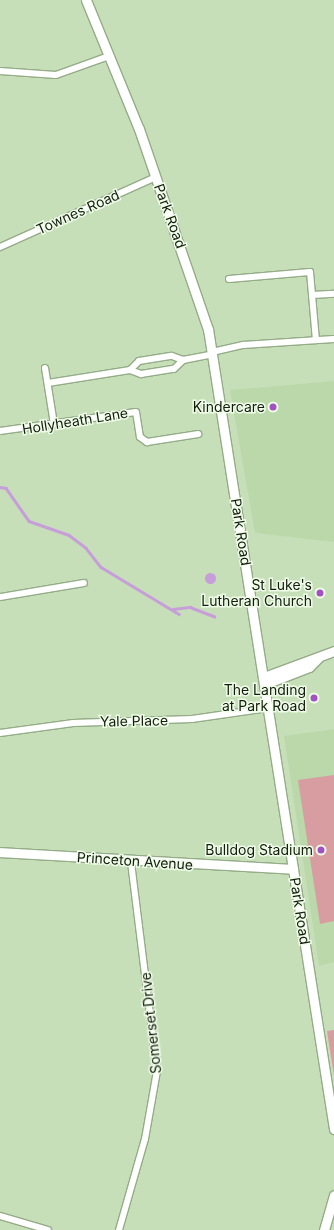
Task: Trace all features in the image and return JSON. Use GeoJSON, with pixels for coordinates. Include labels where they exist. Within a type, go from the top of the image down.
{"type":"FeatureCollection","features":[{"type":"Feature","properties":{"kind":"main road","name":"Park Road"},"geometry":{"type":"LineString","coordinates":[[86,0],[156,177],[200,300],[213,353],[334,1129]]}},
{"type":"Feature","properties":{"kind":"main road"},"geometry":{"type":"LineString","coordinates":[[264,680],[334,651]]}},
{"type":"Feature","properties":{"kind":"main road","name":"Princeton Avenue"},"geometry":{"type":"LineString","coordinates":[[0,852],[131,861],[293,869]]}},
{"type":"Feature","properties":{"kind":"main road"},"geometry":{"type":"LineString","coordinates":[[324,1230],[334,1195]]}},
{"type":"Feature","properties":{"kind":"street"},"geometry":{"type":"LineString","coordinates":[[0,71],[56,75],[109,56]]}},
{"type":"Feature","properties":{"kind":"street","name":"Townes Road"},"geometry":{"type":"LineString","coordinates":[[0,247],[156,177]]}},
{"type":"Feature","properties":{"kind":"street"},"geometry":{"type":"LineString","coordinates":[[229,279],[310,272],[316,340]]}},
{"type":"Feature","properties":{"kind":"street"},"geometry":{"type":"LineString","coordinates":[[312,296],[334,294]]}},
{"type":"Feature","properties":{"kind":"street"},"geometry":{"type":"LineString","coordinates":[[48,383],[130,370],[141,374],[174,369],[183,360],[243,345],[334,339]]}},
{"type":"Feature","properties":{"kind":"street"},"geometry":{"type":"LineString","coordinates":[[130,370],[139,361],[172,356],[183,360]]}},
{"type":"Feature","properties":{"kind":"street"},"geometry":{"type":"LineString","coordinates":[[45,368],[54,424]]}},
{"type":"Feature","properties":{"kind":"street","name":"Hollyheath Lane"},"geometry":{"type":"LineString","coordinates":[[0,431],[136,412],[142,441],[198,434]]}},
{"type":"Feature","properties":{"kind":"street"},"geometry":{"type":"LineString","coordinates":[[0,597],[84,583]]}},
{"type":"Feature","properties":{"kind":"street","name":"Yale Place"},"geometry":{"type":"LineString","coordinates":[[0,733],[73,723],[192,719],[268,708]]}},
{"type":"Feature","properties":{"kind":"street","name":"Somerset Drive"},"geometry":{"type":"LineString","coordinates":[[119,1230],[148,1125],[157,1071],[131,861]]}},
{"type":"Feature","properties":{"kind":"street"},"geometry":{"type":"LineString","coordinates":[[0,1216],[48,1230]]}},
{"type":"Feature","properties":{"kind":"shaded area"},"geometry":{"type":"Polygon","coordinates":[[[334,381],[334,542],[255,533],[230,390],[334,381]]]}},
{"type":"Feature","properties":{"kind":"shaded area"},"geometry":{"type":"Polygon","coordinates":[[[208,573],[212,573],[214,574],[214,582],[208,583],[205,580],[205,576],[208,573]]]}},
{"type":"Feature","properties":{"kind":"shaded area"},"geometry":{"type":"Polygon","coordinates":[[[334,729],[334,962],[319,966],[284,736],[334,729]]]}},
{"type":"Feature","properties":{"kind":"shaded area","name":"Bulldog Stadium"},"geometry":{"type":"Polygon","coordinates":[[[334,775],[334,921],[320,924],[298,780],[334,775]]]}},
{"type":"Feature","properties":{"kind":"shaded area"},"geometry":{"type":"Polygon","coordinates":[[[334,1030],[334,1076],[327,1031],[334,1030]]]}},
{"type":"Feature","properties":{"kind":"waterway"},"geometry":{"type":"LineString","coordinates":[[0,487],[6,488],[29,521],[69,535],[86,548],[101,567],[179,614]]}},
{"type":"Feature","properties":{"kind":"waterway"},"geometry":{"type":"LineString","coordinates":[[173,609],[190,607],[214,616]]}},
{"type":"Feature","properties":{"kind":"place","name":"Kindercare"},"geometry":{"type":"Point","coordinates":[273,407]}},
{"type":"Feature","properties":{"kind":"place","name":"St Luke's Lutheran Church"},"geometry":{"type":"Point","coordinates":[320,593]}},
{"type":"Feature","properties":{"kind":"place","name":"The Landing at Park Road"},"geometry":{"type":"Point","coordinates":[314,698]}},
{"type":"Feature","properties":{"kind":"place","name":"Bulldog Stadium"},"geometry":{"type":"Point","coordinates":[321,850]}}]}
